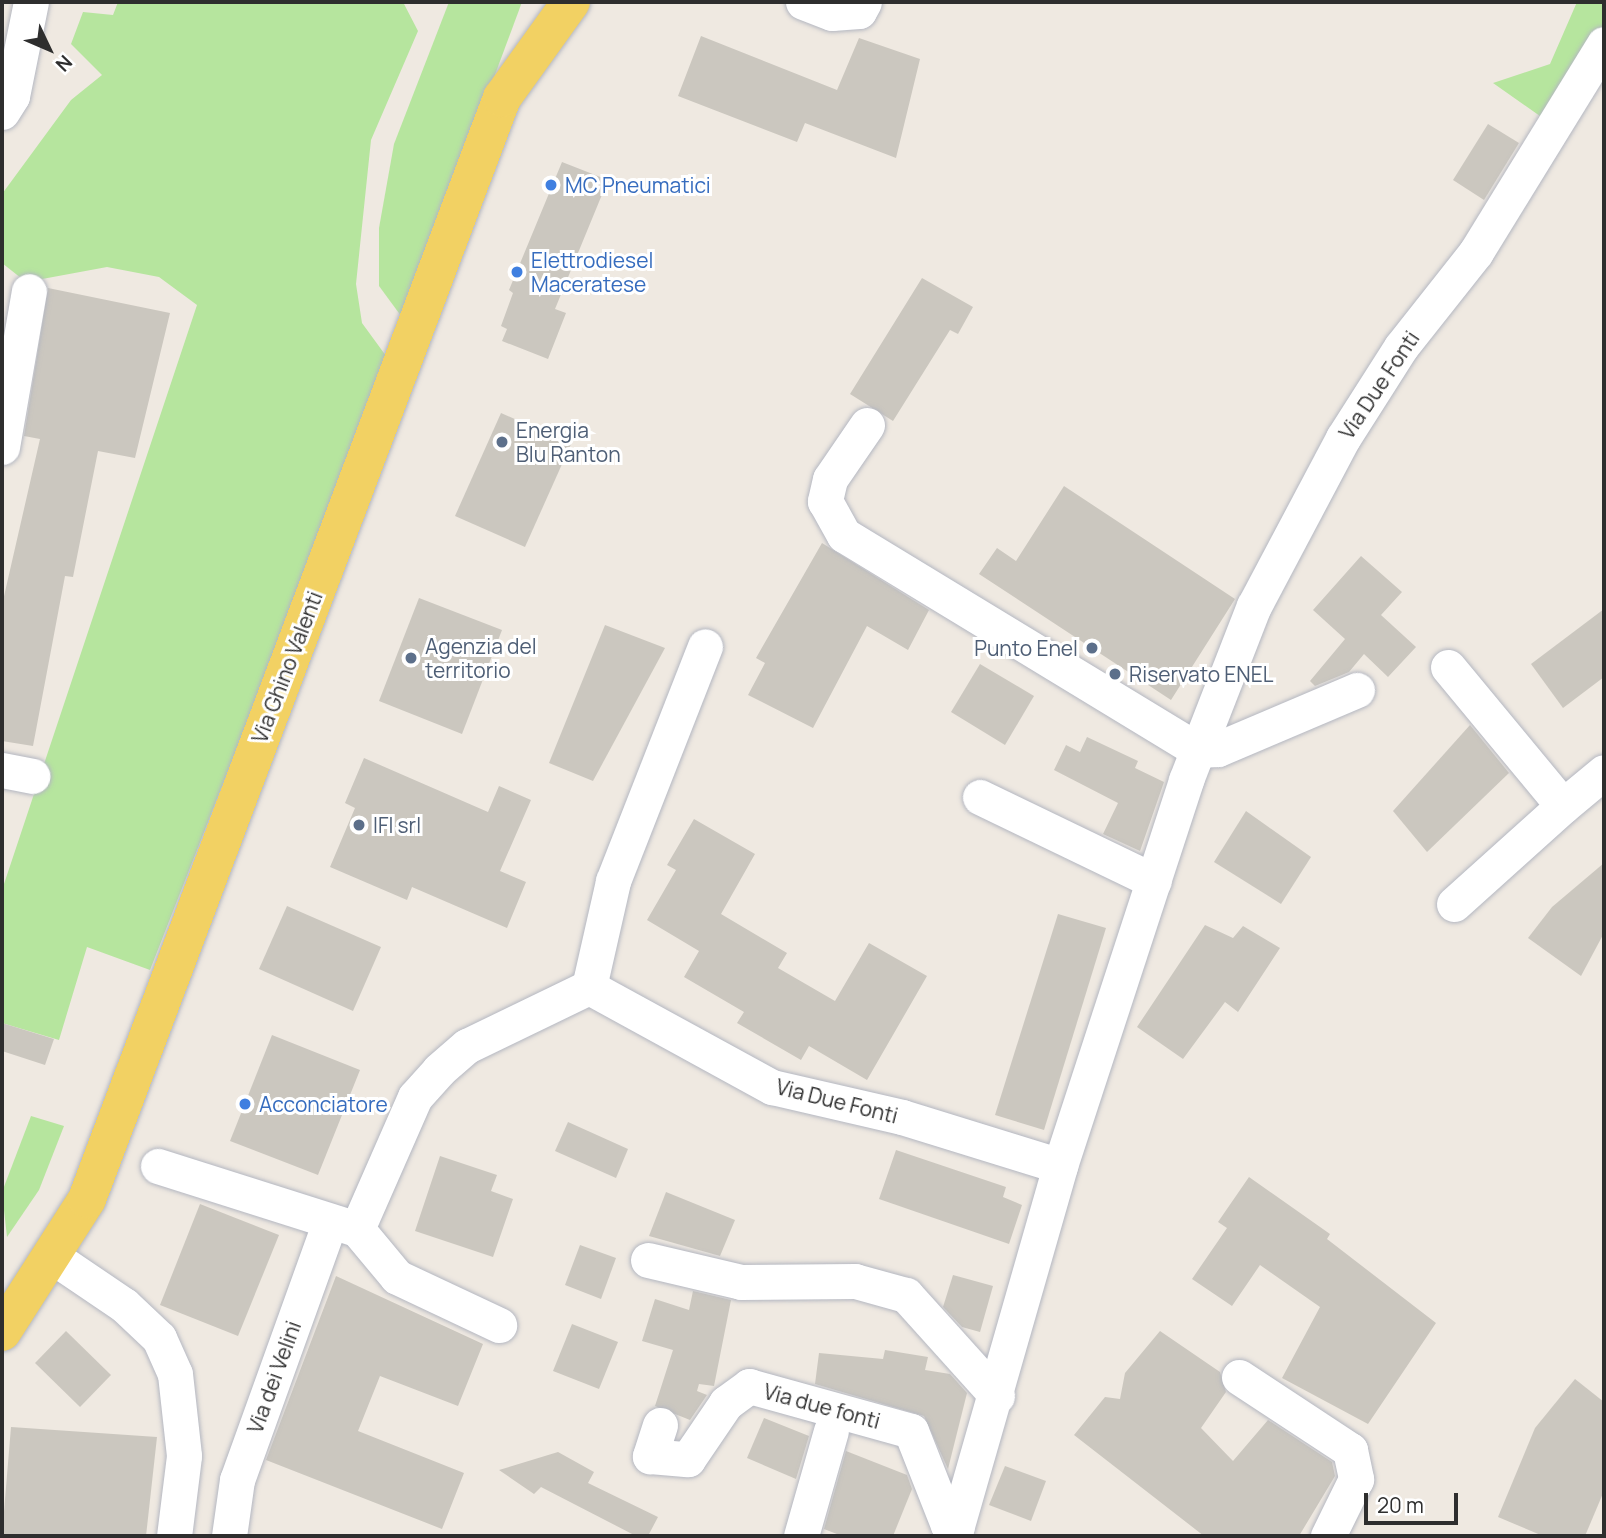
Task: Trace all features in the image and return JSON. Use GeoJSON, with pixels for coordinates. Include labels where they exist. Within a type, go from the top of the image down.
{"type":"FeatureCollection","features":[{"type":"Feature","properties":{"kind":"main road","name":"Via Ghino Valenti"},"geometry":{"type":"LineString","coordinates":[[2,1332],[53,1257],[87,1199],[134,1086],[502,98],[570,2]]}},
{"type":"Feature","properties":{"kind":"street"},"geometry":{"type":"LineString","coordinates":[[2,112],[12,96],[31,2]]}},
{"type":"Feature","properties":{"kind":"street"},"geometry":{"type":"LineString","coordinates":[[803,2],[832,13],[859,11],[864,2]]}},
{"type":"Feature","properties":{"kind":"street","name":"Via Due Fonti"},"geometry":{"type":"LineString","coordinates":[[955,1532],[997,1396],[1060,1166],[1197,750],[1255,606],[1323,473],[1401,348],[1476,252],[1604,44]]}},
{"type":"Feature","properties":{"kind":"street"},"geometry":{"type":"LineString","coordinates":[[2,447],[29,291]]}},
{"type":"Feature","properties":{"kind":"street"},"geometry":{"type":"LineString","coordinates":[[867,425],[830,480],[825,502],[844,535],[1197,750],[1218,749],[1357,690]]}},
{"type":"Feature","properties":{"kind":"street"},"geometry":{"type":"LineString","coordinates":[[344,1225],[415,1097],[439,1070],[467,1046],[589,987],[613,881],[705,646]]}},
{"type":"Feature","properties":{"kind":"street"},"geometry":{"type":"LineString","coordinates":[[1448,667],[1563,806]]}},
{"type":"Feature","properties":{"kind":"street"},"geometry":{"type":"LineString","coordinates":[[1454,904],[1604,772]]}},
{"type":"Feature","properties":{"kind":"street"},"geometry":{"type":"LineString","coordinates":[[980,797],[1154,881]]}},
{"type":"Feature","properties":{"kind":"street","name":"Via Due Fonti"},"geometry":{"type":"LineString","coordinates":[[589,987],[772,1087],[902,1117],[1060,1166]]}},
{"type":"Feature","properties":{"kind":"street"},"geometry":{"type":"LineString","coordinates":[[158,1166],[344,1225],[397,1277],[499,1325]]}},
{"type":"Feature","properties":{"kind":"street","name":"Via dei Velini"},"geometry":{"type":"LineString","coordinates":[[229,1536],[237,1480],[344,1225]]}},
{"type":"Feature","properties":{"kind":"street"},"geometry":{"type":"LineString","coordinates":[[53,1257],[124,1305],[159,1338],[175,1374],[184,1456],[174,1536]]}},
{"type":"Feature","properties":{"kind":"street"},"geometry":{"type":"LineString","coordinates":[[648,1260],[741,1282],[855,1281],[906,1295],[997,1396]]}},
{"type":"Feature","properties":{"kind":"street"},"geometry":{"type":"LineString","coordinates":[[1239,1377],[1350,1450],[1356,1479],[1328,1536]]}},
{"type":"Feature","properties":{"kind":"street","name":"Via due fonti"},"geometry":{"type":"LineString","coordinates":[[660,1425],[650,1456],[688,1459],[726,1403],[749,1386],[911,1431],[948,1525],[955,1532]]}},
{"type":"Feature","properties":{"kind":"street"},"geometry":{"type":"LineString","coordinates":[[801,1536],[831,1431]]}},
{"type":"Feature","properties":{"kind":"green space"},"geometry":{"type":"Polygon","coordinates":[[[118,2],[403,2],[418,31],[371,140],[356,284],[362,323],[389,360],[150,970],[87,947],[59,1040],[2,1023],[2,890],[197,305],[159,277],[107,267],[26,282],[2,263],[2,194],[71,100],[102,75],[71,44],[83,12],[113,15],[118,2]]]}},
{"type":"Feature","properties":{"kind":"green space"},"geometry":{"type":"Polygon","coordinates":[[[449,2],[522,2],[404,320],[379,286],[379,228],[394,144],[449,2]]]}},
{"type":"Feature","properties":{"kind":"green space"},"geometry":{"type":"Polygon","coordinates":[[[1577,2],[1604,2],[1604,30],[1547,121],[1493,83],[1550,64],[1577,2]]]}},
{"type":"Feature","properties":{"kind":"green space"},"geometry":{"type":"Polygon","coordinates":[[[31,1116],[64,1126],[39,1190],[7,1237],[2,1192],[31,1116]]]}},
{"type":"Feature","properties":{"kind":"building"},"geometry":{"type":"Polygon","coordinates":[[[701,36],[837,90],[859,38],[920,59],[896,158],[805,123],[797,142],[678,96],[701,36]]]}},
{"type":"Feature","properties":{"kind":"building"},"geometry":{"type":"Polygon","coordinates":[[[1488,124],[1519,143],[1484,200],[1453,180],[1488,124]]]}},
{"type":"Feature","properties":{"kind":"building"},"geometry":{"type":"Polygon","coordinates":[[[562,162],[608,180],[555,309],[566,313],[548,359],[502,341],[507,329],[501,326],[513,293],[509,290],[562,162]]]}},
{"type":"Feature","properties":{"kind":"building"},"geometry":{"type":"Polygon","coordinates":[[[922,278],[973,307],[958,334],[950,330],[893,421],[850,394],[922,278]]]}},
{"type":"Feature","properties":{"kind":"building"},"geometry":{"type":"Polygon","coordinates":[[[48,288],[170,313],[135,458],[98,451],[73,577],[65,576],[33,746],[2,741],[2,605],[40,439],[24,436],[48,288]]]}},
{"type":"Feature","properties":{"kind":"building"},"geometry":{"type":"Polygon","coordinates":[[[501,413],[571,444],[525,547],[455,516],[501,413]]]}},
{"type":"Feature","properties":{"kind":"building"},"geometry":{"type":"Polygon","coordinates":[[[1064,486],[1235,599],[1171,700],[979,574],[997,548],[1016,561],[1064,486]]]}},
{"type":"Feature","properties":{"kind":"building"},"geometry":{"type":"Polygon","coordinates":[[[822,543],[929,610],[908,650],[867,626],[813,728],[748,695],[765,663],[756,658],[822,543]]]}},
{"type":"Feature","properties":{"kind":"building"},"geometry":{"type":"Polygon","coordinates":[[[1361,556],[1402,592],[1381,615],[1416,647],[1388,677],[1364,654],[1349,672],[1315,686],[1310,681],[1345,639],[1313,610],[1361,556]]]}},
{"type":"Feature","properties":{"kind":"building"},"geometry":{"type":"Polygon","coordinates":[[[419,598],[502,630],[462,734],[379,701],[419,598]]]}},
{"type":"Feature","properties":{"kind":"building"},"geometry":{"type":"Polygon","coordinates":[[[1604,609],[1604,677],[1563,708],[1531,664],[1604,609]]]}},
{"type":"Feature","properties":{"kind":"building"},"geometry":{"type":"Polygon","coordinates":[[[605,625],[665,648],[593,781],[549,763],[605,625]]]}},
{"type":"Feature","properties":{"kind":"building"},"geometry":{"type":"Polygon","coordinates":[[[980,664],[1034,696],[1005,745],[951,712],[980,664]]]}},
{"type":"Feature","properties":{"kind":"building"},"geometry":{"type":"Polygon","coordinates":[[[1470,725],[1509,773],[1427,852],[1393,811],[1470,725]]]}},
{"type":"Feature","properties":{"kind":"building"},"geometry":{"type":"Polygon","coordinates":[[[1087,737],[1138,761],[1135,768],[1164,782],[1140,851],[1103,834],[1118,803],[1054,770],[1066,745],[1080,752],[1087,737]]]}},
{"type":"Feature","properties":{"kind":"building"},"geometry":{"type":"Polygon","coordinates":[[[364,758],[488,812],[499,786],[531,800],[500,871],[526,882],[507,928],[412,887],[407,900],[330,867],[355,808],[345,803],[364,758]]]}},
{"type":"Feature","properties":{"kind":"building"},"geometry":{"type":"Polygon","coordinates":[[[1246,811],[1311,857],[1281,904],[1214,862],[1246,811]]]}},
{"type":"Feature","properties":{"kind":"building"},"geometry":{"type":"Polygon","coordinates":[[[694,819],[755,854],[721,914],[787,953],[778,968],[835,1001],[869,943],[927,976],[867,1080],[809,1046],[801,1060],[737,1023],[744,1012],[684,977],[699,951],[647,920],[676,870],[667,865],[694,819]]]}},
{"type":"Feature","properties":{"kind":"building"},"geometry":{"type":"Polygon","coordinates":[[[1604,863],[1604,933],[1581,976],[1528,938],[1552,907],[1604,863]]]}},
{"type":"Feature","properties":{"kind":"building"},"geometry":{"type":"Polygon","coordinates":[[[287,906],[381,947],[353,1011],[259,969],[287,906]]]}},
{"type":"Feature","properties":{"kind":"building"},"geometry":{"type":"Polygon","coordinates":[[[1058,914],[1106,928],[1044,1130],[995,1115],[1058,914]]]}},
{"type":"Feature","properties":{"kind":"building"},"geometry":{"type":"Polygon","coordinates":[[[1205,925],[1233,938],[1243,926],[1280,948],[1238,1012],[1225,1002],[1183,1059],[1137,1027],[1205,925]]]}},
{"type":"Feature","properties":{"kind":"building"},"geometry":{"type":"Polygon","coordinates":[[[2,1023],[54,1039],[45,1065],[2,1051],[2,1023]]]}},
{"type":"Feature","properties":{"kind":"building"},"geometry":{"type":"Polygon","coordinates":[[[272,1035],[360,1070],[318,1175],[230,1141],[272,1035]]]}},
{"type":"Feature","properties":{"kind":"building"},"geometry":{"type":"Polygon","coordinates":[[[568,1122],[628,1149],[616,1178],[555,1151],[568,1122]]]}},
{"type":"Feature","properties":{"kind":"building"},"geometry":{"type":"Polygon","coordinates":[[[896,1150],[1006,1187],[1003,1197],[1022,1205],[1009,1244],[879,1199],[896,1150]]]}},
{"type":"Feature","properties":{"kind":"building"},"geometry":{"type":"Polygon","coordinates":[[[440,1156],[497,1175],[491,1191],[513,1199],[493,1257],[415,1231],[440,1156]]]}},
{"type":"Feature","properties":{"kind":"building"},"geometry":{"type":"Polygon","coordinates":[[[1249,1177],[1330,1234],[1327,1239],[1436,1323],[1368,1424],[1282,1378],[1320,1307],[1260,1265],[1232,1306],[1192,1279],[1227,1228],[1218,1222],[1249,1177]]]}},
{"type":"Feature","properties":{"kind":"building"},"geometry":{"type":"Polygon","coordinates":[[[666,1192],[735,1220],[720,1256],[649,1236],[666,1192]]]}},
{"type":"Feature","properties":{"kind":"building"},"geometry":{"type":"Polygon","coordinates":[[[200,1204],[279,1235],[238,1336],[160,1305],[200,1204]]]}},
{"type":"Feature","properties":{"kind":"building"},"geometry":{"type":"Polygon","coordinates":[[[580,1245],[616,1258],[601,1299],[565,1285],[580,1245]]]}},
{"type":"Feature","properties":{"kind":"building"},"geometry":{"type":"Polygon","coordinates":[[[953,1275],[993,1286],[980,1332],[962,1327],[943,1307],[953,1275]]]}},
{"type":"Feature","properties":{"kind":"building"},"geometry":{"type":"Polygon","coordinates":[[[336,1276],[483,1344],[458,1406],[380,1376],[358,1431],[464,1473],[442,1529],[266,1460],[336,1276]]]}},
{"type":"Feature","properties":{"kind":"building"},"geometry":{"type":"Polygon","coordinates":[[[693,1291],[731,1300],[714,1386],[699,1384],[697,1391],[707,1395],[690,1420],[655,1406],[673,1350],[642,1341],[655,1299],[689,1310],[693,1291]]]}},
{"type":"Feature","properties":{"kind":"building"},"geometry":{"type":"Polygon","coordinates":[[[572,1324],[618,1342],[599,1389],[553,1371],[572,1324]]]}},
{"type":"Feature","properties":{"kind":"building"},"geometry":{"type":"Polygon","coordinates":[[[66,1331],[111,1375],[80,1407],[35,1363],[66,1331]]]}},
{"type":"Feature","properties":{"kind":"building"},"geometry":{"type":"Polygon","coordinates":[[[1160,1331],[1220,1372],[1226,1392],[1201,1428],[1233,1461],[1268,1420],[1332,1462],[1335,1476],[1299,1536],[1204,1536],[1074,1435],[1105,1397],[1120,1399],[1125,1373],[1160,1331]]]}},
{"type":"Feature","properties":{"kind":"building"},"geometry":{"type":"Polygon","coordinates":[[[885,1350],[928,1357],[925,1370],[950,1374],[967,1393],[948,1469],[924,1416],[815,1384],[819,1353],[883,1359],[885,1350]]]}},
{"type":"Feature","properties":{"kind":"building"},"geometry":{"type":"Polygon","coordinates":[[[1575,1379],[1604,1402],[1604,1491],[1585,1536],[1543,1536],[1498,1517],[1535,1428],[1575,1379]]]}},
{"type":"Feature","properties":{"kind":"building"},"geometry":{"type":"Polygon","coordinates":[[[764,1418],[809,1436],[796,1479],[747,1458],[764,1418]]]}},
{"type":"Feature","properties":{"kind":"building"},"geometry":{"type":"Polygon","coordinates":[[[11,1427],[157,1437],[146,1536],[2,1536],[11,1427]]]}},
{"type":"Feature","properties":{"kind":"building"},"geometry":{"type":"Polygon","coordinates":[[[846,1451],[907,1475],[912,1489],[893,1536],[842,1536],[824,1529],[846,1451]]]}},
{"type":"Feature","properties":{"kind":"building"},"geometry":{"type":"Polygon","coordinates":[[[558,1452],[594,1472],[588,1483],[658,1517],[648,1536],[636,1536],[541,1487],[534,1494],[499,1470],[558,1452]]]}},
{"type":"Feature","properties":{"kind":"building"},"geometry":{"type":"Polygon","coordinates":[[[1005,1466],[1046,1481],[1031,1521],[989,1505],[1005,1466]]]}},
{"type":"Feature","properties":{"kind":"place","name":"MC Pneumatici"},"geometry":{"type":"Point","coordinates":[551,185]}},
{"type":"Feature","properties":{"kind":"place","name":"Elettrodiesel Maceratese"},"geometry":{"type":"Point","coordinates":[517,272]}},
{"type":"Feature","properties":{"kind":"place","name":"Energia Blu Ranton"},"geometry":{"type":"Point","coordinates":[502,442]}},
{"type":"Feature","properties":{"kind":"place","name":"Punto Enel"},"geometry":{"type":"Point","coordinates":[1092,648]}},
{"type":"Feature","properties":{"kind":"place","name":"Agenzia del territorio"},"geometry":{"type":"Point","coordinates":[411,658]}},
{"type":"Feature","properties":{"kind":"place","name":"Riservato ENEL"},"geometry":{"type":"Point","coordinates":[1115,674]}},
{"type":"Feature","properties":{"kind":"place","name":"IFI srl"},"geometry":{"type":"Point","coordinates":[359,825]}},
{"type":"Feature","properties":{"kind":"place","name":"Acconciatore"},"geometry":{"type":"Point","coordinates":[245,1104]}}]}
